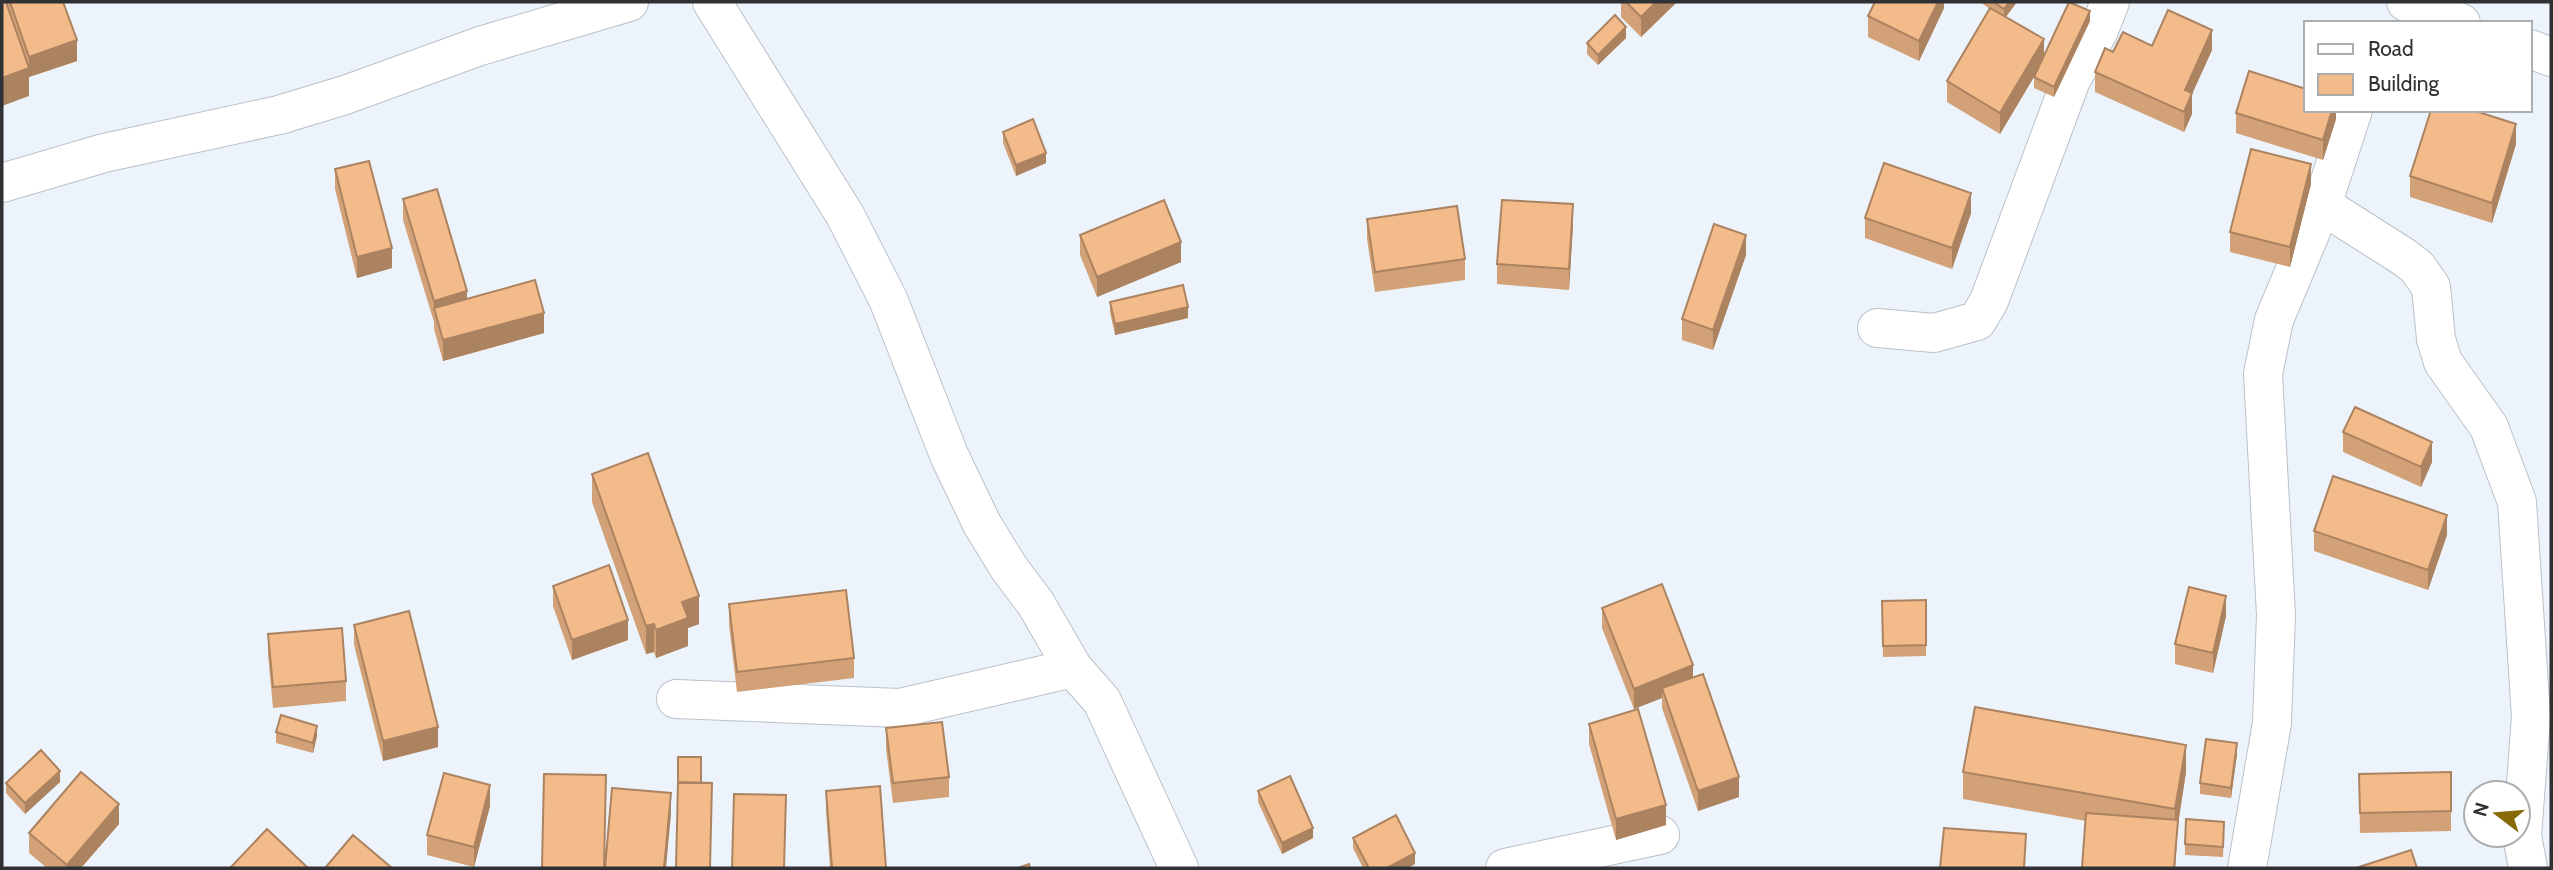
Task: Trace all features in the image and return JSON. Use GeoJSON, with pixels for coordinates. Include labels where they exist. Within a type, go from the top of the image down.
{"type":"FeatureCollection","features":[{"type":"Feature","properties":{"kind":"street"},"geometry":{"type":"LineString","coordinates":[[2,183],[104,153],[279,115],[345,95],[481,46],[629,2]]}},
{"type":"Feature","properties":{"kind":"street"},"geometry":{"type":"LineString","coordinates":[[712,2],[845,215],[888,299],[949,455],[982,524],[1009,568],[1037,604],[1073,668],[1102,701],[1179,868]]}},
{"type":"Feature","properties":{"kind":"street"},"geometry":{"type":"LineString","coordinates":[[1877,328],[1934,333],[1977,321],[1989,301],[2071,80],[2099,30],[2110,2]]}},
{"type":"Feature","properties":{"kind":"street"},"geometry":{"type":"LineString","coordinates":[[2383,21],[2389,2]]}},
{"type":"Feature","properties":{"kind":"street"},"geometry":{"type":"LineString","coordinates":[[2406,2],[2455,21]]}},
{"type":"Feature","properties":{"kind":"street"},"geometry":{"type":"LineString","coordinates":[[2532,50],[2551,57]]}},
{"type":"Feature","properties":{"kind":"street"},"geometry":{"type":"LineString","coordinates":[[2247,868],[2272,723],[2276,615],[2263,374],[2274,320],[2322,205],[2352,112]]}},
{"type":"Feature","properties":{"kind":"street"},"geometry":{"type":"LineString","coordinates":[[2322,205],[2404,257],[2417,267],[2431,287],[2436,339],[2443,362],[2488,427],[2517,502],[2531,717],[2522,836],[2528,868]]}},
{"type":"Feature","properties":{"kind":"street"},"geometry":{"type":"LineString","coordinates":[[676,699],[900,708],[1073,668]]}},
{"type":"Feature","properties":{"kind":"street"},"geometry":{"type":"LineString","coordinates":[[1505,868],[1660,835]]}},
{"type":"Feature","properties":{"kind":"building"},"geometry":{"type":"Polygon","coordinates":[[[2,2],[6,2],[29,68],[2,78],[2,2]]]}},
{"type":"Feature","properties":{"kind":"building"},"geometry":{"type":"Polygon","coordinates":[[[10,2],[63,2],[77,40],[29,57],[10,2]]]}},
{"type":"Feature","properties":{"kind":"building"},"geometry":{"type":"Polygon","coordinates":[[[1626,2],[1656,2],[1641,17],[1626,2]]]}},
{"type":"Feature","properties":{"kind":"building"},"geometry":{"type":"Polygon","coordinates":[[[1875,2],[1938,2],[1919,41],[1868,16],[1875,2]]]}},
{"type":"Feature","properties":{"kind":"building"},"geometry":{"type":"Polygon","coordinates":[[[1994,2],[2009,2],[2004,9],[1994,2]]]}},
{"type":"Feature","properties":{"kind":"building"},"geometry":{"type":"Polygon","coordinates":[[[2069,2],[2090,11],[2054,87],[2034,77],[2069,2]]]}},
{"type":"Feature","properties":{"kind":"building"},"geometry":{"type":"Polygon","coordinates":[[[1990,8],[2044,39],[2000,113],[1947,81],[1990,8]]]}},
{"type":"Feature","properties":{"kind":"building"},"geometry":{"type":"Polygon","coordinates":[[[2168,10],[2212,30],[2185,90],[2192,93],[2184,112],[2095,72],[2105,48],[2113,52],[2123,32],[2152,46],[2168,10]]]}},
{"type":"Feature","properties":{"kind":"building"},"geometry":{"type":"Polygon","coordinates":[[[1615,15],[1626,27],[1598,55],[1587,43],[1615,15]]]}},
{"type":"Feature","properties":{"kind":"building"},"geometry":{"type":"Polygon","coordinates":[[[2249,71],[2304,88],[2304,112],[2331,112],[2323,140],[2236,113],[2249,71]]]}},
{"type":"Feature","properties":{"kind":"building"},"geometry":{"type":"Polygon","coordinates":[[[2430,112],[2478,112],[2516,124],[2492,203],[2410,176],[2430,112]]]}},
{"type":"Feature","properties":{"kind":"building"},"geometry":{"type":"Polygon","coordinates":[[[1033,119],[1046,153],[1016,165],[1003,132],[1033,119]]]}},
{"type":"Feature","properties":{"kind":"building"},"geometry":{"type":"Polygon","coordinates":[[[2251,149],[2311,164],[2290,247],[2230,232],[2251,149]]]}},
{"type":"Feature","properties":{"kind":"building"},"geometry":{"type":"Polygon","coordinates":[[[369,161],[392,248],[357,257],[335,169],[369,161]]]}},
{"type":"Feature","properties":{"kind":"building"},"geometry":{"type":"Polygon","coordinates":[[[1884,163],[1971,193],[1952,248],[1865,218],[1884,163]]]}},
{"type":"Feature","properties":{"kind":"building"},"geometry":{"type":"Polygon","coordinates":[[[437,189],[467,291],[434,301],[403,199],[437,189]]]}},
{"type":"Feature","properties":{"kind":"building"},"geometry":{"type":"Polygon","coordinates":[[[1164,200],[1181,242],[1097,277],[1080,235],[1164,200]]]}},
{"type":"Feature","properties":{"kind":"building"},"geometry":{"type":"Polygon","coordinates":[[[1502,200],[1573,204],[1569,269],[1497,264],[1502,200]]]}},
{"type":"Feature","properties":{"kind":"building"},"geometry":{"type":"Polygon","coordinates":[[[1457,206],[1465,259],[1375,272],[1367,219],[1457,206]]]}},
{"type":"Feature","properties":{"kind":"building"},"geometry":{"type":"Polygon","coordinates":[[[1714,224],[1746,235],[1713,330],[1682,319],[1714,224]]]}},
{"type":"Feature","properties":{"kind":"building"},"geometry":{"type":"Polygon","coordinates":[[[535,280],[544,313],[443,340],[434,308],[535,280]]]}},
{"type":"Feature","properties":{"kind":"building"},"geometry":{"type":"Polygon","coordinates":[[[1183,285],[1188,307],[1115,324],[1110,302],[1183,285]]]}},
{"type":"Feature","properties":{"kind":"building"},"geometry":{"type":"Polygon","coordinates":[[[2355,407],[2432,442],[2421,467],[2343,432],[2355,407]]]}},
{"type":"Feature","properties":{"kind":"building"},"geometry":{"type":"Polygon","coordinates":[[[648,453],[699,596],[682,602],[688,618],[656,630],[654,624],[646,626],[592,474],[648,453]]]}},
{"type":"Feature","properties":{"kind":"building"},"geometry":{"type":"Polygon","coordinates":[[[2333,476],[2447,515],[2428,570],[2314,531],[2333,476]]]}},
{"type":"Feature","properties":{"kind":"building"},"geometry":{"type":"Polygon","coordinates":[[[609,565],[628,620],[572,640],[553,586],[609,565]]]}},
{"type":"Feature","properties":{"kind":"building"},"geometry":{"type":"Polygon","coordinates":[[[1662,584],[1693,665],[1634,689],[1602,608],[1662,584]]]}},
{"type":"Feature","properties":{"kind":"building"},"geometry":{"type":"Polygon","coordinates":[[[2189,587],[2226,596],[2213,653],[2175,644],[2189,587]]]}},
{"type":"Feature","properties":{"kind":"building"},"geometry":{"type":"Polygon","coordinates":[[[846,590],[854,658],[737,672],[729,604],[846,590]]]}},
{"type":"Feature","properties":{"kind":"building"},"geometry":{"type":"Polygon","coordinates":[[[1926,600],[1926,645],[1883,646],[1882,601],[1926,600]]]}},
{"type":"Feature","properties":{"kind":"building"},"geometry":{"type":"Polygon","coordinates":[[[409,611],[438,727],[383,741],[354,625],[409,611]]]}},
{"type":"Feature","properties":{"kind":"building"},"geometry":{"type":"Polygon","coordinates":[[[342,628],[346,681],[273,687],[268,634],[342,628]]]}},
{"type":"Feature","properties":{"kind":"building"},"geometry":{"type":"Polygon","coordinates":[[[1703,674],[1739,777],[1698,791],[1662,688],[1703,674]]]}},
{"type":"Feature","properties":{"kind":"building"},"geometry":{"type":"Polygon","coordinates":[[[1975,707],[2186,745],[2175,809],[1963,772],[1975,707]]]}},
{"type":"Feature","properties":{"kind":"building"},"geometry":{"type":"Polygon","coordinates":[[[1638,709],[1666,805],[1616,819],[1589,724],[1638,709]]]}},
{"type":"Feature","properties":{"kind":"building"},"geometry":{"type":"Polygon","coordinates":[[[281,715],[317,726],[313,743],[276,732],[281,715]]]}},
{"type":"Feature","properties":{"kind":"building"},"geometry":{"type":"Polygon","coordinates":[[[942,722],[949,777],[893,783],[886,728],[942,722]]]}},
{"type":"Feature","properties":{"kind":"building"},"geometry":{"type":"Polygon","coordinates":[[[2206,739],[2237,743],[2231,788],[2200,783],[2206,739]]]}},
{"type":"Feature","properties":{"kind":"building"},"geometry":{"type":"Polygon","coordinates":[[[41,750],[60,771],[25,803],[6,783],[41,750]]]}},
{"type":"Feature","properties":{"kind":"building"},"geometry":{"type":"Polygon","coordinates":[[[678,757],[701,757],[701,783],[678,783],[678,757]]]}},
{"type":"Feature","properties":{"kind":"building"},"geometry":{"type":"Polygon","coordinates":[[[81,772],[119,804],[67,865],[29,833],[81,772]]]}},
{"type":"Feature","properties":{"kind":"building"},"geometry":{"type":"Polygon","coordinates":[[[2451,772],[2451,811],[2360,813],[2359,774],[2451,772]]]}},
{"type":"Feature","properties":{"kind":"building"},"geometry":{"type":"Polygon","coordinates":[[[444,773],[490,785],[474,847],[427,835],[444,773]]]}},
{"type":"Feature","properties":{"kind":"building"},"geometry":{"type":"Polygon","coordinates":[[[544,774],[606,775],[604,868],[542,868],[544,774]]]}},
{"type":"Feature","properties":{"kind":"building"},"geometry":{"type":"Polygon","coordinates":[[[1290,776],[1313,828],[1282,843],[1258,791],[1290,776]]]}},
{"type":"Feature","properties":{"kind":"building"},"geometry":{"type":"Polygon","coordinates":[[[678,782],[712,783],[710,868],[676,868],[678,782]]]}},
{"type":"Feature","properties":{"kind":"building"},"geometry":{"type":"Polygon","coordinates":[[[880,786],[886,868],[832,868],[826,791],[880,786]]]}},
{"type":"Feature","properties":{"kind":"building"},"geometry":{"type":"Polygon","coordinates":[[[612,788],[671,793],[664,868],[605,868],[612,788]]]}},
{"type":"Feature","properties":{"kind":"building"},"geometry":{"type":"Polygon","coordinates":[[[734,794],[786,795],[784,868],[732,868],[734,794]]]}},
{"type":"Feature","properties":{"kind":"building"},"geometry":{"type":"Polygon","coordinates":[[[2086,813],[2178,820],[2174,868],[2082,868],[2086,813]]]}},
{"type":"Feature","properties":{"kind":"building"},"geometry":{"type":"Polygon","coordinates":[[[1396,815],[1415,853],[1387,868],[1369,868],[1353,838],[1396,815]]]}},
{"type":"Feature","properties":{"kind":"building"},"geometry":{"type":"Polygon","coordinates":[[[2186,819],[2224,822],[2223,847],[2185,844],[2186,819]]]}},
{"type":"Feature","properties":{"kind":"building"},"geometry":{"type":"Polygon","coordinates":[[[1944,828],[2026,834],[2024,868],[1940,868],[1944,828]]]}},
{"type":"Feature","properties":{"kind":"building"},"geometry":{"type":"Polygon","coordinates":[[[267,829],[308,868],[230,868],[267,829]]]}},
{"type":"Feature","properties":{"kind":"building"},"geometry":{"type":"Polygon","coordinates":[[[353,835],[392,868],[325,868],[353,835]]]}},
{"type":"Feature","properties":{"kind":"building"},"geometry":{"type":"Polygon","coordinates":[[[2411,850],[2417,868],[2356,868],[2411,850]]]}}]}
